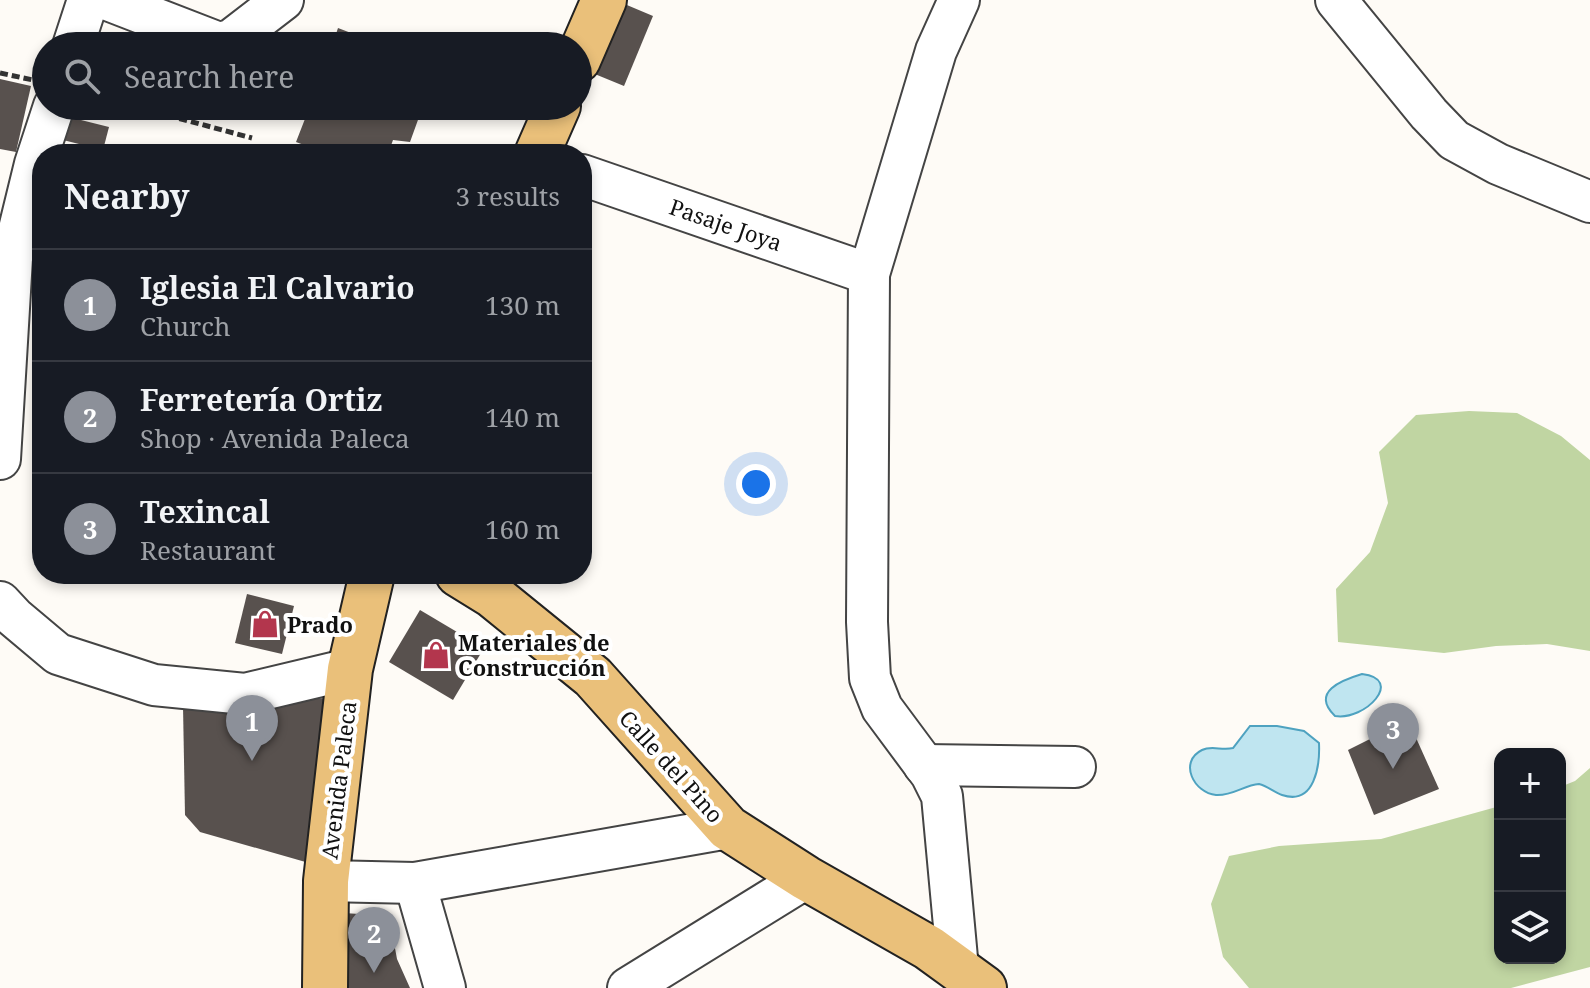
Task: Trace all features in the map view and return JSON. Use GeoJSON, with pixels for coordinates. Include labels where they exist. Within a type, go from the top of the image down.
{"type":"FeatureCollection","features":[{"type":"Feature","properties":{"kind":"main road"},"geometry":{"type":"LineString","coordinates":[[590,32],[604,0]]}},
{"type":"Feature","properties":{"kind":"main road"},"geometry":{"type":"LineString","coordinates":[[541,144],[552,120]]}},
{"type":"Feature","properties":{"kind":"main road","name":"Avenida Paleca"},"geometry":{"type":"LineString","coordinates":[[325,988],[326,881],[350,669],[370,584]]}},
{"type":"Feature","properties":{"kind":"main road","name":"Calle del Pino"},"geometry":{"type":"LineString","coordinates":[[474,584],[593,677],[728,828],[806,878],[929,948],[971,979]]}},
{"type":"Feature","properties":{"kind":"street"},"geometry":{"type":"LineString","coordinates":[[78,32],[88,0]]}},
{"type":"Feature","properties":{"kind":"street"},"geometry":{"type":"LineString","coordinates":[[108,0],[191,32]]}},
{"type":"Feature","properties":{"kind":"street"},"geometry":{"type":"LineString","coordinates":[[241,32],[283,0]]}},
{"type":"Feature","properties":{"kind":"street"},"geometry":{"type":"LineString","coordinates":[[959,0],[936,51],[869,274],[867,622],[870,678],[882,708],[924,765],[942,796],[971,979]]}},
{"type":"Feature","properties":{"kind":"street"},"geometry":{"type":"LineString","coordinates":[[1336,0],[1454,140],[1498,164],[1590,202]]}},
{"type":"Feature","properties":{"kind":"street"},"geometry":{"type":"LineString","coordinates":[[42,144],[49,120]]}},
{"type":"Feature","properties":{"kind":"street","name":"Pasaje Joya"},"geometry":{"type":"LineString","coordinates":[[592,178],[869,274]]}},
{"type":"Feature","properties":{"kind":"street"},"geometry":{"type":"LineString","coordinates":[[0,459],[18,259],[32,181]]}},
{"type":"Feature","properties":{"kind":"street"},"geometry":{"type":"LineString","coordinates":[[0,602],[58,654],[154,685],[245,694],[350,669]]}},
{"type":"Feature","properties":{"kind":"street"},"geometry":{"type":"LineString","coordinates":[[924,765],[1075,767]]}},
{"type":"Feature","properties":{"kind":"street"},"geometry":{"type":"LineString","coordinates":[[326,881],[415,883],[728,828]]}},
{"type":"Feature","properties":{"kind":"street"},"geometry":{"type":"LineString","coordinates":[[628,988],[806,878]]}},
{"type":"Feature","properties":{"kind":"street"},"geometry":{"type":"LineString","coordinates":[[415,883],[445,988]]}},
{"type":"Feature","properties":{"kind":"path"},"geometry":{"type":"LineString","coordinates":[[0,73],[32,80]]}},
{"type":"Feature","properties":{"kind":"path"},"geometry":{"type":"LineString","coordinates":[[185,120],[252,138]]}},
{"type":"Feature","properties":{"kind":"green space"},"geometry":{"type":"Polygon","coordinates":[[[1469,411],[1517,413],[1561,436],[1590,460],[1590,651],[1547,644],[1496,646],[1444,653],[1338,642],[1336,589],[1370,552],[1388,503],[1379,452],[1416,415],[1469,411]]]}},
{"type":"Feature","properties":{"kind":"green space"},"geometry":{"type":"Polygon","coordinates":[[[1590,768],[1590,967],[1511,988],[1249,988],[1223,957],[1211,904],[1229,856],[1279,846],[1381,839],[1494,808],[1494,964],[1566,964],[1566,785],[1590,768]]]}},
{"type":"Feature","properties":{"kind":"water"},"geometry":{"type":"Polygon","coordinates":[[[1362,674],[1374,677],[1380,683],[1376,699],[1358,712],[1335,716],[1328,708],[1327,694],[1338,684],[1362,674]]]}},
{"type":"Feature","properties":{"kind":"water"},"geometry":{"type":"Polygon","coordinates":[[[1250,726],[1277,726],[1304,731],[1319,743],[1316,772],[1302,795],[1282,795],[1259,784],[1216,795],[1201,789],[1196,783],[1190,769],[1195,755],[1206,749],[1233,748],[1250,726]]]}},
{"type":"Feature","properties":{"kind":"building"},"geometry":{"type":"Polygon","coordinates":[[[615,0],[653,16],[624,86],[592,73],[592,54],[615,0]]]}},
{"type":"Feature","properties":{"kind":"building"},"geometry":{"type":"Polygon","coordinates":[[[0,79],[31,86],[16,152],[0,149],[0,79]]]}},
{"type":"Feature","properties":{"kind":"building"},"geometry":{"type":"Polygon","coordinates":[[[68,120],[109,127],[105,144],[79,144],[63,140],[68,120]]]}},
{"type":"Feature","properties":{"kind":"building"},"geometry":{"type":"Polygon","coordinates":[[[305,120],[418,120],[410,142],[296,142],[305,120]]]}},
{"type":"Feature","properties":{"kind":"building","name":"Prado"},"geometry":{"type":"Polygon","coordinates":[[[247,594],[294,606],[282,654],[235,643],[247,594]]]}},
{"type":"Feature","properties":{"kind":"building","name":"Materiales de Construcción"},"geometry":{"type":"Polygon","coordinates":[[[420,610],[484,648],[453,700],[389,662],[420,610]]]}},
{"type":"Feature","properties":{"kind":"building"},"geometry":{"type":"Polygon","coordinates":[[[327,698],[309,863],[200,832],[185,815],[183,706],[327,698]]]}},
{"type":"Feature","properties":{"kind":"building"},"geometry":{"type":"Polygon","coordinates":[[[1408,720],[1439,789],[1374,815],[1348,750],[1408,720]]]}},
{"type":"Feature","properties":{"kind":"building"},"geometry":{"type":"Polygon","coordinates":[[[344,913],[389,916],[397,959],[410,988],[344,988],[344,913]]]}},
{"type":"Feature","properties":{"kind":"place","name":"Prado"},"geometry":{"type":"Point","coordinates":[265,624]}},
{"type":"Feature","properties":{"kind":"place","name":"Materiales de Construcción"},"geometry":{"type":"Point","coordinates":[436,655]}},
{"type":"Feature","properties":{"kind":"place","name":"Iglesia El Calvario"},"geometry":{"type":"Point","coordinates":[252,761]}},
{"type":"Feature","properties":{"kind":"place","name":"Texincal"},"geometry":{"type":"Point","coordinates":[1393,769]}},
{"type":"Feature","properties":{"kind":"place","name":"Ferretería Ortiz"},"geometry":{"type":"Point","coordinates":[374,973]}}]}
